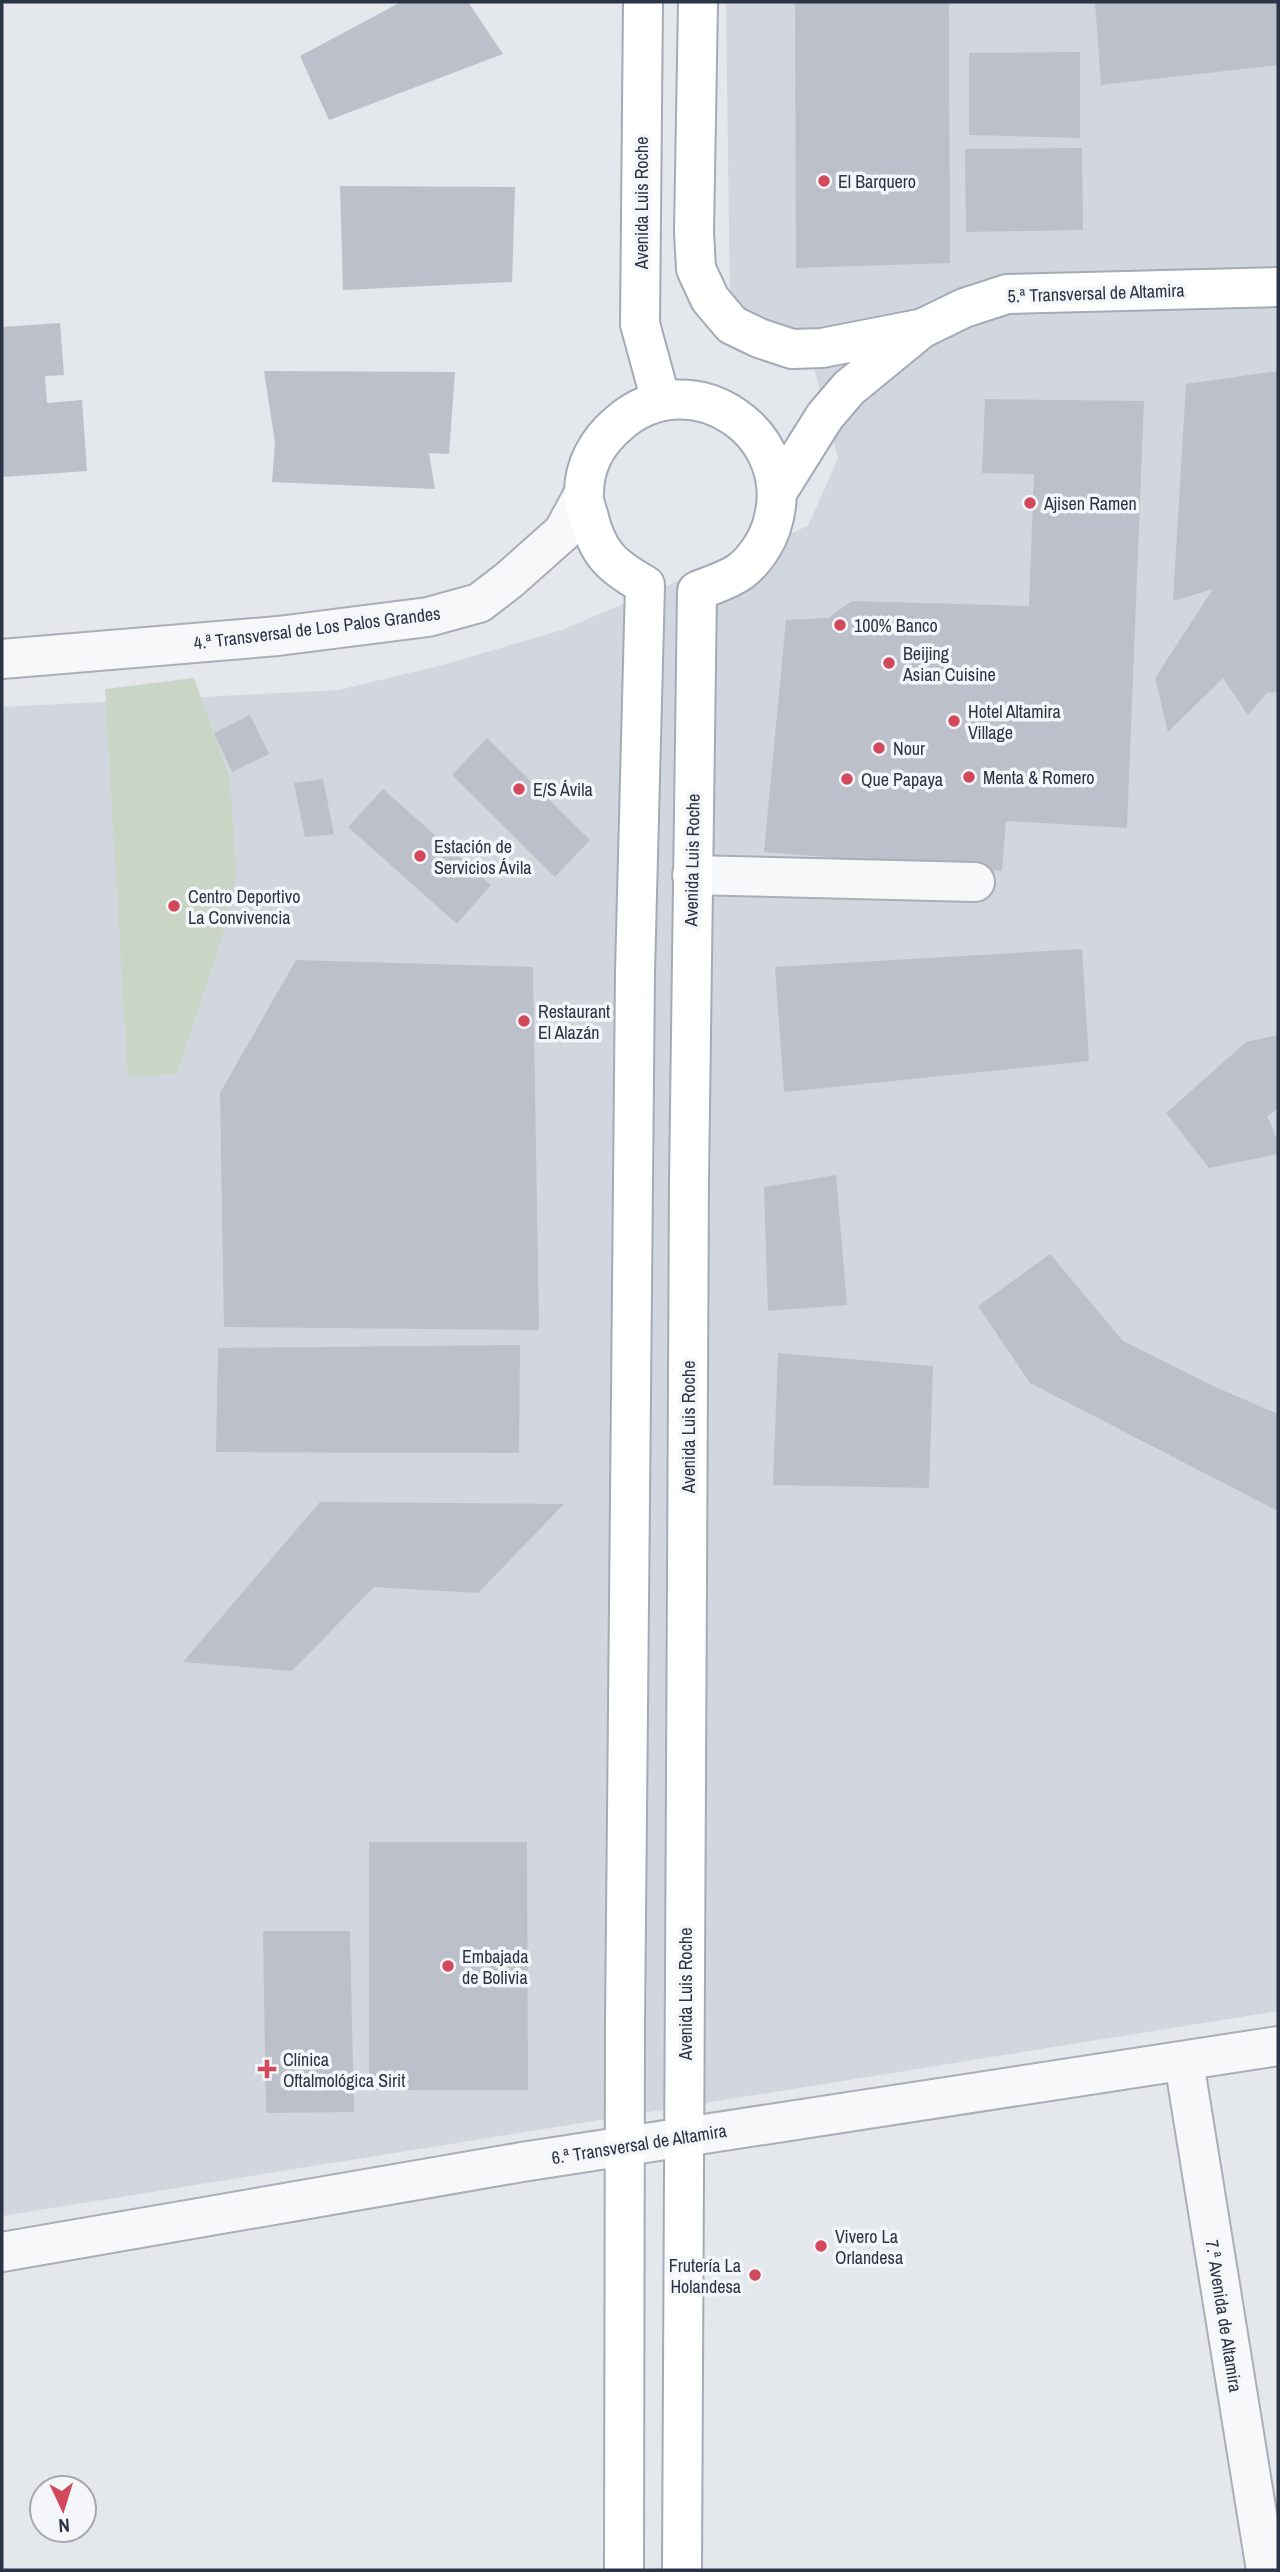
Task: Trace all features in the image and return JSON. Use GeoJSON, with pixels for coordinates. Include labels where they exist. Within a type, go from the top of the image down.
{"type":"FeatureCollection","features":[{"type":"Feature","properties":{"kind":"main road","name":"Avenida Luis Roche"},"geometry":{"type":"LineString","coordinates":[[643,2],[640,324],[661,401]]}},
{"type":"Feature","properties":{"kind":"main road","name":"5.ª Transversal de Altamira"},"geometry":{"type":"LineString","coordinates":[[698,2],[694,232],[696,269],[710,299],[732,325],[792,349],[822,348],[921,328],[964,308],[1007,294],[1278,287]]}},
{"type":"Feature","properties":{"kind":"main road","name":"5.ª Transversal de Altamira"},"geometry":{"type":"LineString","coordinates":[[778,491],[825,416],[849,388],[921,328]]}},
{"type":"Feature","properties":{"kind":"main road","name":"Avenida Luis Roche"},"geometry":{"type":"LineString","coordinates":[[624,2570],[625,2010],[634,986],[645,585],[614,566],[594,538],[583,495],[588,465],[603,438],[632,412],[661,401],[704,401],[748,425],[764,446],[774,467],[778,491],[777,510],[766,542],[741,571],[698,591],[692,875],[682,2570]]}},
{"type":"Feature","properties":{"kind":"street","name":"4.ª Transversal de Los Palos Grandes"},"geometry":{"type":"LineString","coordinates":[[2,659],[278,636],[428,617],[479,603],[563,532],[583,495]]}},
{"type":"Feature","properties":{"kind":"street"},"geometry":{"type":"LineString","coordinates":[[692,875],[975,882]]}},
{"type":"Feature","properties":{"kind":"street","name":"6.ª Transversal de Altamira"},"geometry":{"type":"LineString","coordinates":[[2,2252],[626,2145],[1278,2046]]}},
{"type":"Feature","properties":{"kind":"street","name":"7.ª Avenida de Altamira"},"geometry":{"type":"LineString","coordinates":[[1184,2062],[1266,2570]]}},
{"type":"Feature","properties":{"kind":"shaded area"},"geometry":{"type":"Polygon","coordinates":[[[726,2],[1278,2],[1278,2011],[2,2216],[2,707],[339,690],[442,665],[562,630],[808,526],[838,458],[812,360],[730,307],[726,2]]]}},
{"type":"Feature","properties":{"kind":"green space","name":"Centro Deportivo La Convivencia"},"geometry":{"type":"Polygon","coordinates":[[[194,678],[229,776],[237,875],[222,937],[177,1074],[128,1077],[105,689],[194,678]]]}},
{"type":"Feature","properties":{"kind":"building"},"geometry":{"type":"Polygon","coordinates":[[[401,2],[468,2],[503,54],[329,120],[300,56],[401,2]]]}},
{"type":"Feature","properties":{"kind":"building"},"geometry":{"type":"Polygon","coordinates":[[[795,2],[949,2],[950,263],[796,268],[795,2]]]}},
{"type":"Feature","properties":{"kind":"building"},"geometry":{"type":"Polygon","coordinates":[[[1095,2],[1278,2],[1278,65],[1101,85],[1095,2]]]}},
{"type":"Feature","properties":{"kind":"building"},"geometry":{"type":"Polygon","coordinates":[[[1080,52],[1080,138],[969,135],[969,53],[1080,52]]]}},
{"type":"Feature","properties":{"kind":"building"},"geometry":{"type":"Polygon","coordinates":[[[1082,148],[1083,230],[966,232],[965,149],[1082,148]]]}},
{"type":"Feature","properties":{"kind":"building"},"geometry":{"type":"Polygon","coordinates":[[[340,186],[515,187],[512,282],[343,290],[340,186]]]}},
{"type":"Feature","properties":{"kind":"building"},"geometry":{"type":"Polygon","coordinates":[[[60,323],[64,375],[45,376],[47,403],[82,400],[87,471],[2,477],[2,327],[60,323]]]}},
{"type":"Feature","properties":{"kind":"building"},"geometry":{"type":"Polygon","coordinates":[[[264,371],[455,372],[449,454],[429,453],[435,489],[272,482],[275,443],[264,371]]]}},
{"type":"Feature","properties":{"kind":"building"},"geometry":{"type":"Polygon","coordinates":[[[1278,371],[1278,692],[1267,693],[1248,715],[1223,678],[1168,732],[1155,678],[1213,589],[1173,601],[1186,384],[1278,371]]]}},
{"type":"Feature","properties":{"kind":"building","name":"Hotel Altamira Village"},"geometry":{"type":"Polygon","coordinates":[[[985,399],[1144,401],[1127,828],[1006,821],[1002,871],[764,852],[786,620],[828,618],[852,601],[1029,606],[1034,474],[982,473],[985,399]]]}},
{"type":"Feature","properties":{"kind":"building"},"geometry":{"type":"Polygon","coordinates":[[[250,715],[269,754],[232,772],[214,733],[250,715]]]}},
{"type":"Feature","properties":{"kind":"building"},"geometry":{"type":"Polygon","coordinates":[[[487,738],[590,840],[555,877],[452,775],[487,738]]]}},
{"type":"Feature","properties":{"kind":"building"},"geometry":{"type":"Polygon","coordinates":[[[323,779],[334,834],[305,837],[294,783],[323,779]]]}},
{"type":"Feature","properties":{"kind":"building","name":"Estación de Servicios Ávila"},"geometry":{"type":"Polygon","coordinates":[[[383,789],[491,885],[457,924],[348,827],[383,789]]]}},
{"type":"Feature","properties":{"kind":"building"},"geometry":{"type":"Polygon","coordinates":[[[1082,949],[1089,1061],[784,1092],[775,967],[1082,949]]]}},
{"type":"Feature","properties":{"kind":"building"},"geometry":{"type":"Polygon","coordinates":[[[296,960],[533,967],[539,1330],[224,1327],[220,1093],[296,960]]]}},
{"type":"Feature","properties":{"kind":"building"},"geometry":{"type":"Polygon","coordinates":[[[1278,1035],[1278,1109],[1267,1116],[1278,1142],[1278,1154],[1209,1168],[1166,1113],[1246,1042],[1278,1035]]]}},
{"type":"Feature","properties":{"kind":"building"},"geometry":{"type":"Polygon","coordinates":[[[836,1175],[847,1305],[768,1311],[764,1187],[836,1175]]]}},
{"type":"Feature","properties":{"kind":"building"},"geometry":{"type":"Polygon","coordinates":[[[1050,1254],[1123,1341],[1213,1386],[1278,1414],[1278,1511],[1030,1383],[978,1306],[1050,1254]]]}},
{"type":"Feature","properties":{"kind":"building"},"geometry":{"type":"Polygon","coordinates":[[[520,1345],[519,1453],[216,1452],[218,1348],[520,1345]]]}},
{"type":"Feature","properties":{"kind":"building"},"geometry":{"type":"Polygon","coordinates":[[[778,1353],[933,1366],[929,1488],[773,1485],[778,1353]]]}},
{"type":"Feature","properties":{"kind":"building"},"geometry":{"type":"Polygon","coordinates":[[[320,1502],[564,1504],[478,1593],[374,1587],[292,1671],[183,1662],[320,1502]]]}},
{"type":"Feature","properties":{"kind":"building","name":"Embajada de Bolivia"},"geometry":{"type":"Polygon","coordinates":[[[369,1842],[527,1842],[528,2090],[369,2090],[369,1842]]]}},
{"type":"Feature","properties":{"kind":"building"},"geometry":{"type":"Polygon","coordinates":[[[263,1931],[350,1931],[354,2112],[266,2113],[263,1931]]]}},
{"type":"Feature","properties":{"kind":"place","name":"El Barquero"},"geometry":{"type":"Point","coordinates":[824,181]}},
{"type":"Feature","properties":{"kind":"place","name":"Ajisen Ramen"},"geometry":{"type":"Point","coordinates":[1030,503]}},
{"type":"Feature","properties":{"kind":"place","name":"100% Banco"},"geometry":{"type":"Point","coordinates":[840,625]}},
{"type":"Feature","properties":{"kind":"place","name":"Beijing Asian Cuisine"},"geometry":{"type":"Point","coordinates":[889,663]}},
{"type":"Feature","properties":{"kind":"place","name":"Hotel Altamira Village"},"geometry":{"type":"Point","coordinates":[954,721]}},
{"type":"Feature","properties":{"kind":"place","name":"Nour"},"geometry":{"type":"Point","coordinates":[879,748]}},
{"type":"Feature","properties":{"kind":"place","name":"Menta & Romero"},"geometry":{"type":"Point","coordinates":[969,777]}},
{"type":"Feature","properties":{"kind":"place","name":"Que Papaya"},"geometry":{"type":"Point","coordinates":[847,779]}},
{"type":"Feature","properties":{"kind":"place","name":"E/S Ávila"},"geometry":{"type":"Point","coordinates":[519,789]}},
{"type":"Feature","properties":{"kind":"place","name":"Estación de Servicios Ávila"},"geometry":{"type":"Point","coordinates":[420,856]}},
{"type":"Feature","properties":{"kind":"place","name":"Centro Deportivo La Convivencia"},"geometry":{"type":"Point","coordinates":[174,906]}},
{"type":"Feature","properties":{"kind":"place","name":"Restaurant El Alazán"},"geometry":{"type":"Point","coordinates":[524,1021]}},
{"type":"Feature","properties":{"kind":"place","name":"Embajada de Bolivia"},"geometry":{"type":"Point","coordinates":[448,1966]}},
{"type":"Feature","properties":{"kind":"place","name":"Clínica Oftalmológica Sirit"},"geometry":{"type":"Point","coordinates":[267,2069]}},
{"type":"Feature","properties":{"kind":"place","name":"Vivero La Orlandesa"},"geometry":{"type":"Point","coordinates":[821,2246]}},
{"type":"Feature","properties":{"kind":"place","name":"Frutería La Holandesa"},"geometry":{"type":"Point","coordinates":[755,2275]}}]}
